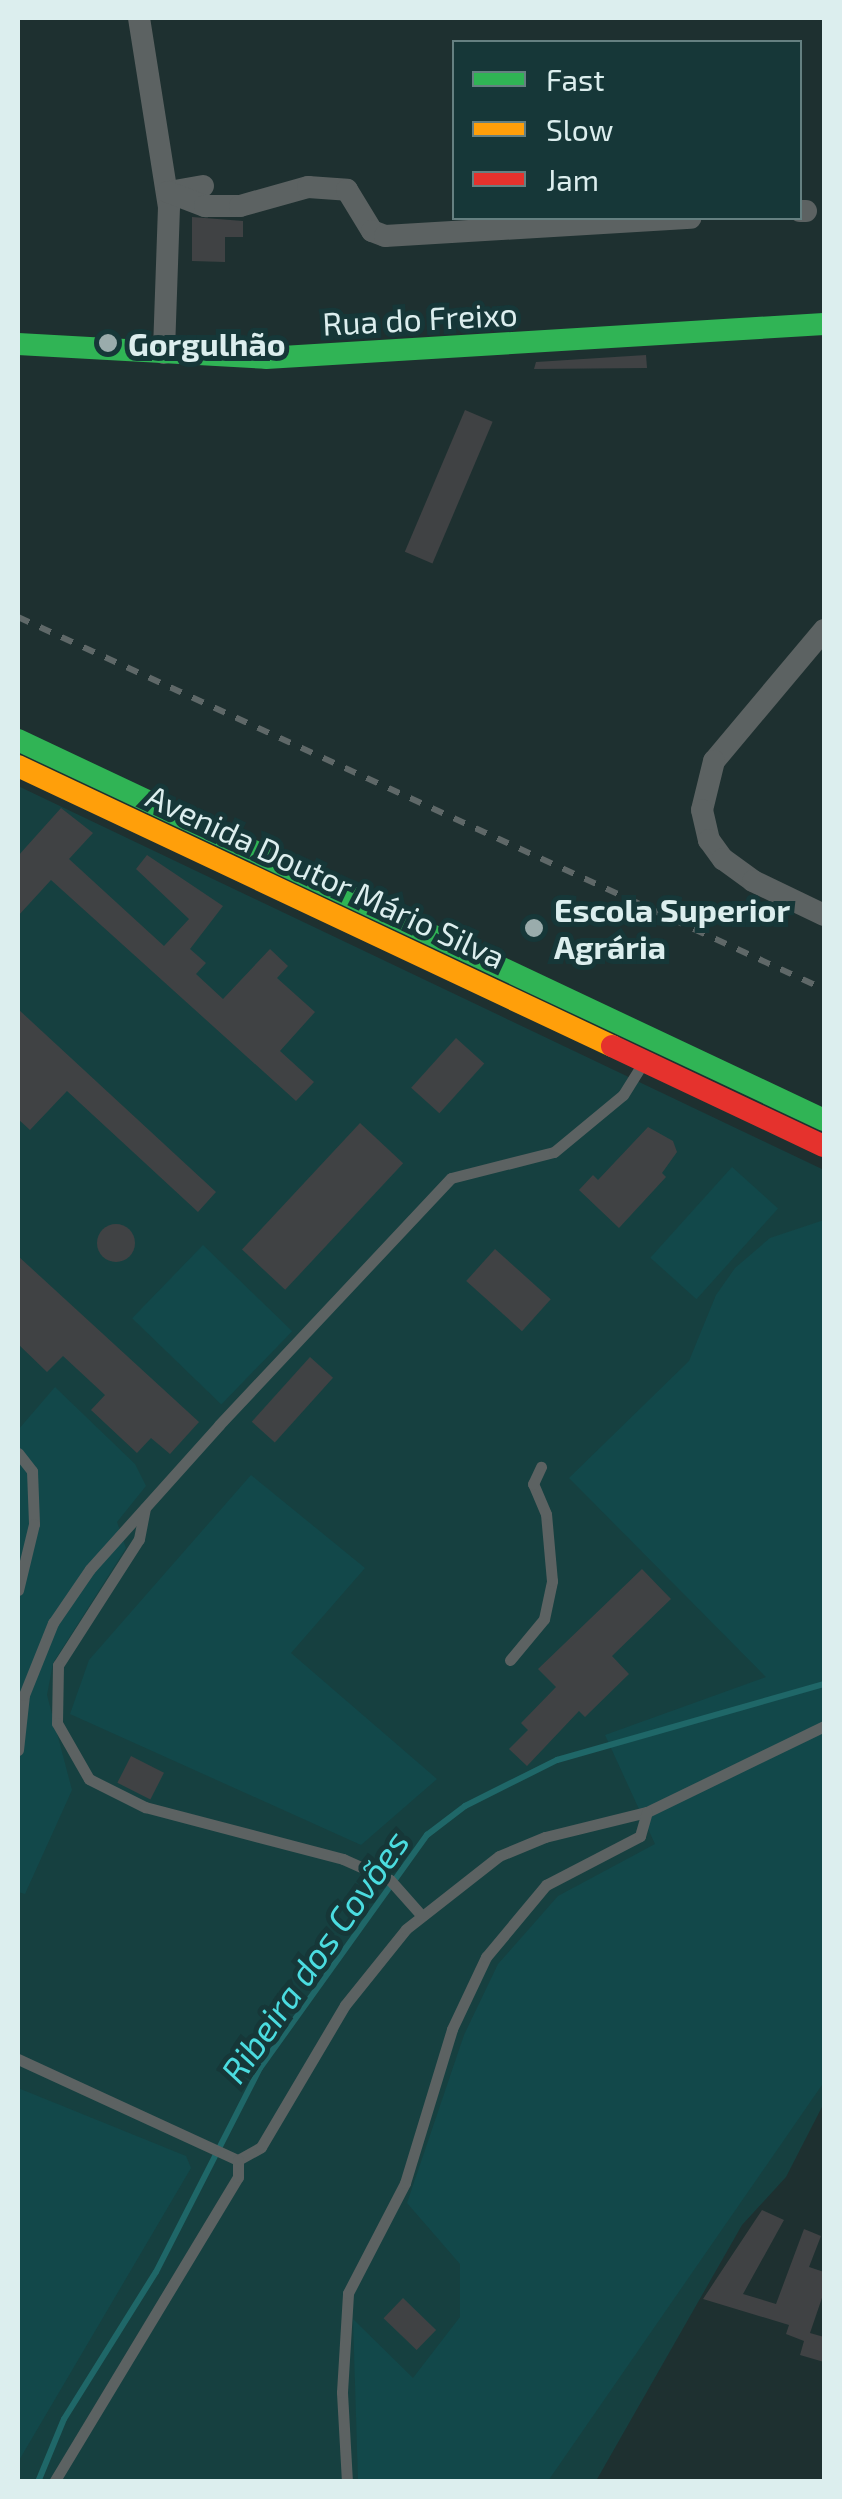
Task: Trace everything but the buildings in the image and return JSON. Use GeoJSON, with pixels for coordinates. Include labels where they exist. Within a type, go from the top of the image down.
{"type":"FeatureCollection","features":[{"type":"Feature","properties":{"kind":"main road","name":"Rua do Freixo"},"geometry":{"type":"LineString","coordinates":[[18,344],[266,358],[663,339],[824,324]]}},
{"type":"Feature","properties":{"kind":"main road"},"geometry":{"type":"LineString","coordinates":[[18,740],[824,1120]]}},
{"type":"Feature","properties":{"kind":"main road","name":"Avenida Doutor Mário Silva"},"geometry":{"type":"LineString","coordinates":[[18,766],[824,1146]]}},
{"type":"Feature","properties":{"kind":"street"},"geometry":{"type":"LineString","coordinates":[[139,18],[168,192],[164,353]]}},
{"type":"Feature","properties":{"kind":"street"},"geometry":{"type":"LineString","coordinates":[[168,192],[203,186]]}},
{"type":"Feature","properties":{"kind":"street"},"geometry":{"type":"LineString","coordinates":[[168,192],[205,206],[240,206],[308,187],[346,190],[372,230],[384,236],[656,220]]}},
{"type":"Feature","properties":{"kind":"street"},"geometry":{"type":"LineString","coordinates":[[824,630],[714,762],[702,810],[709,840],[723,859],[753,882],[824,915]]}},
{"type":"Feature","properties":{"kind":"lane"},"geometry":{"type":"LineString","coordinates":[[18,1750],[24,1695],[54,1623],[146,1504],[451,1178],[554,1152],[624,1095],[644,1062]]}},
{"type":"Feature","properties":{"kind":"lane"},"geometry":{"type":"LineString","coordinates":[[18,1452],[32,1471],[34,1524],[18,1590]]}},
{"type":"Feature","properties":{"kind":"lane"},"geometry":{"type":"LineString","coordinates":[[510,1660],[544,1619],[552,1580],[546,1514],[533,1484],[542,1466]]}},
{"type":"Feature","properties":{"kind":"lane"},"geometry":{"type":"LineString","coordinates":[[146,1504],[139,1539],[58,1664],[58,1722],[74,1756],[112,1796],[343,1859],[390,1880],[422,1916]]}},
{"type":"Feature","properties":{"kind":"lane"},"geometry":{"type":"LineString","coordinates":[[238,2160],[262,2148],[345,2005],[422,1916],[499,1856],[545,1837],[647,1812],[824,1726]]}},
{"type":"Feature","properties":{"kind":"lane"},"geometry":{"type":"LineString","coordinates":[[347,2482],[342,2392],[348,2293],[404,2184],[452,2030],[486,1957],[546,1885],[640,1836],[647,1812]]}},
{"type":"Feature","properties":{"kind":"lane"},"geometry":{"type":"LineString","coordinates":[[18,2059],[238,2160]]}},
{"type":"Feature","properties":{"kind":"lane"},"geometry":{"type":"LineString","coordinates":[[54,2482],[238,2177],[238,2160]]}},
{"type":"Feature","properties":{"kind":"shaded area"},"geometry":{"type":"Polygon","coordinates":[[[18,786],[824,1170],[824,2103],[786,2177],[742,2225],[596,2481],[18,2481],[18,786]]]}},
{"type":"Feature","properties":{"kind":"shaded area"},"geometry":{"type":"Polygon","coordinates":[[[732,1167],[778,1208],[696,1299],[650,1258],[732,1167]]]}},
{"type":"Feature","properties":{"kind":"shaded area"},"geometry":{"type":"Polygon","coordinates":[[[824,1220],[824,2082],[548,2481],[358,2481],[353,2319],[413,2378],[460,2317],[460,2264],[407,2203],[464,2035],[498,1964],[558,1896],[655,1844],[605,1735],[766,1677],[569,1478],[689,1361],[716,1295],[735,1268],[770,1238],[824,1220]]]}},
{"type":"Feature","properties":{"kind":"shaded area"},"geometry":{"type":"Polygon","coordinates":[[[203,1245],[292,1331],[221,1405],[132,1318],[203,1245]]]}},
{"type":"Feature","properties":{"kind":"shaded area"},"geometry":{"type":"Polygon","coordinates":[[[55,1387],[135,1464],[146,1486],[117,1522],[126,1548],[53,1663],[47,1695],[72,1790],[25,1894],[18,1892],[18,1430],[55,1387]]]}},
{"type":"Feature","properties":{"kind":"shaded area"},"geometry":{"type":"Polygon","coordinates":[[[251,1475],[365,1568],[291,1653],[437,1779],[361,1845],[70,1714],[89,1660],[251,1475]]]}},
{"type":"Feature","properties":{"kind":"shaded area"},"geometry":{"type":"Polygon","coordinates":[[[18,2088],[186,2156],[191,2168],[18,2462],[18,2088]]]}},
{"type":"Feature","properties":{"kind":"waterway","name":"Ribeira dos Covões"},"geometry":{"type":"LineString","coordinates":[[38,2482],[64,2419],[156,2272],[260,2068],[427,1835],[465,1806],[557,1760],[824,1684]]}},
{"type":"Feature","properties":{"kind":"railway"},"geometry":{"type":"LineString","coordinates":[[18,617],[824,989]]}},
{"type":"Feature","properties":{"kind":"traffic: fast"},"geometry":{"type":"LineString","coordinates":[[18,344],[266,358],[824,324]]}},
{"type":"Feature","properties":{"kind":"traffic: fast"},"geometry":{"type":"LineString","coordinates":[[18,740],[824,1120]]}},
{"type":"Feature","properties":{"kind":"traffic: slow"},"geometry":{"type":"LineString","coordinates":[[18,766],[612,1046]]}},
{"type":"Feature","properties":{"kind":"traffic: jam"},"geometry":{"type":"LineString","coordinates":[[612,1046],[824,1146]]}},
{"type":"Feature","properties":{"kind":"place","name":"Gorgulhão"},"geometry":{"type":"Point","coordinates":[108,343]}},
{"type":"Feature","properties":{"kind":"place","name":"Escola Superior Agrária"},"geometry":{"type":"Point","coordinates":[534,928]}}]}
